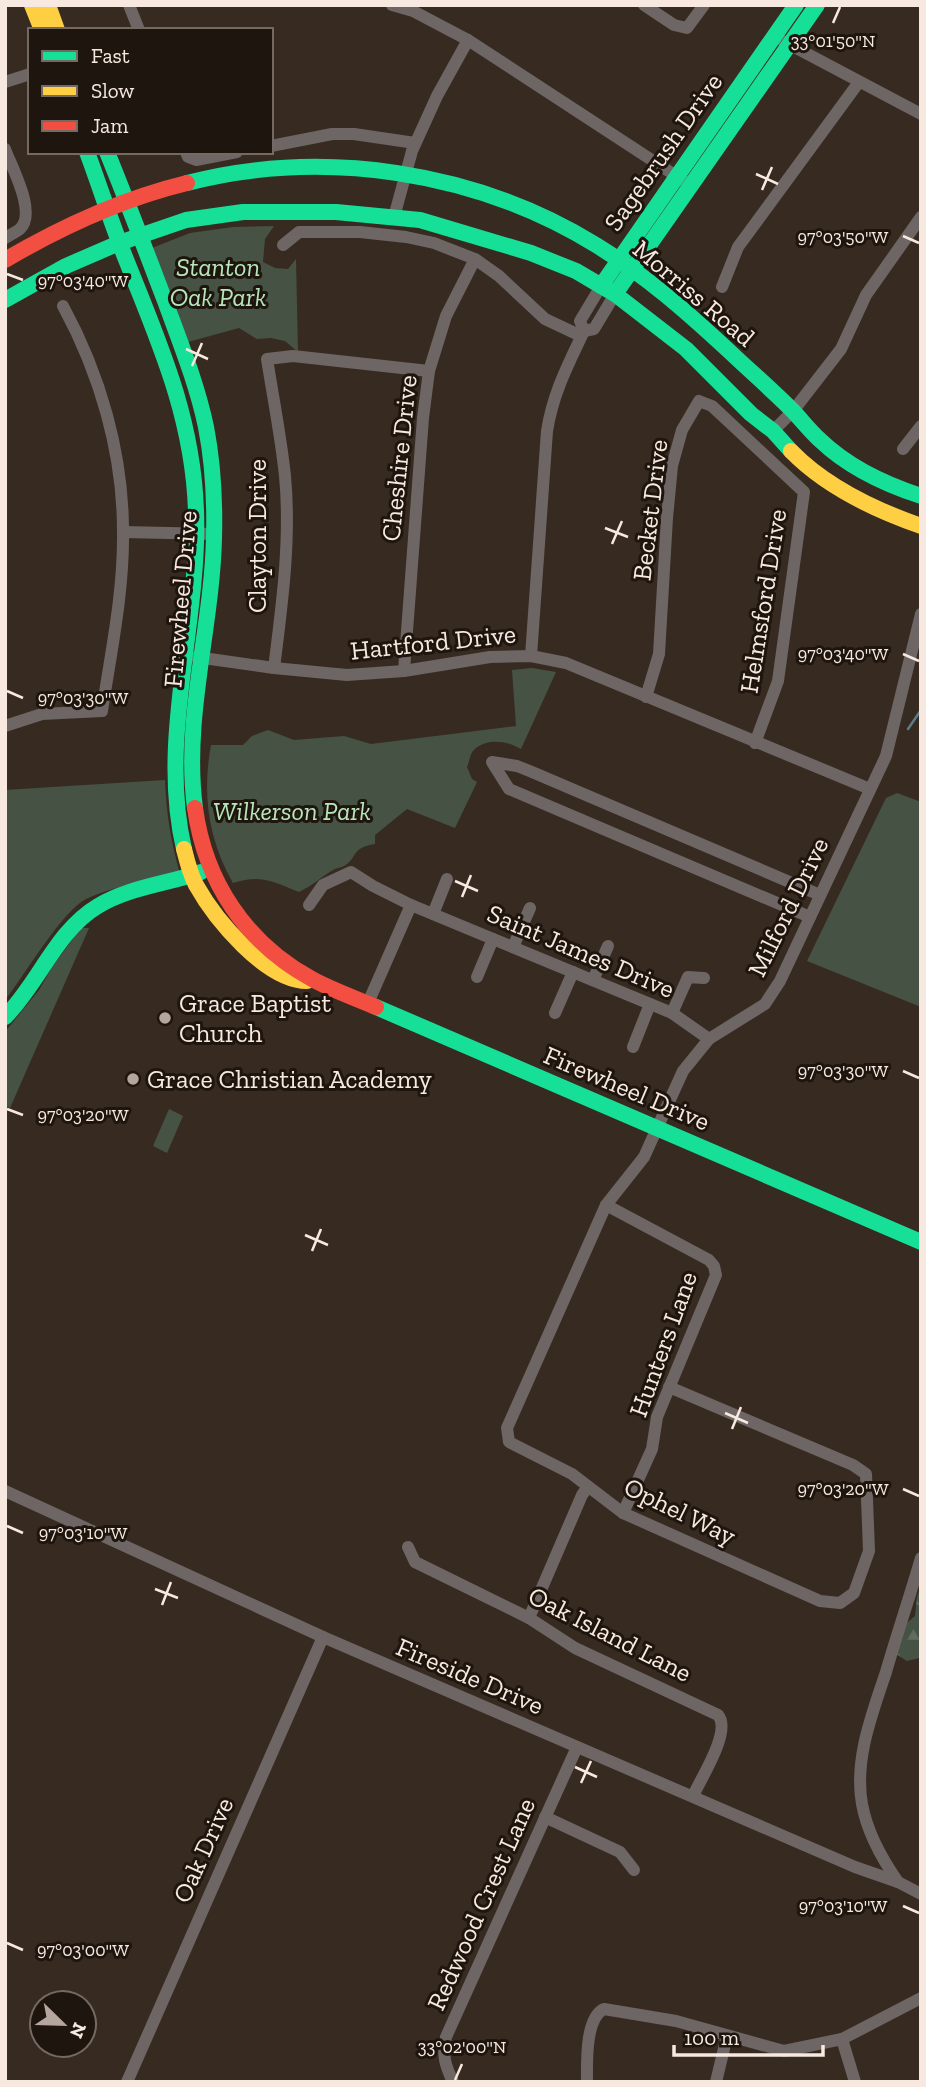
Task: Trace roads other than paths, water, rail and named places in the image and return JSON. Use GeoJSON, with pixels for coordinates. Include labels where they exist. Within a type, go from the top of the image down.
{"type":"FeatureCollection","features":[{"type":"Feature","properties":{"kind":"street"},"geometry":{"type":"LineString","coordinates":[[32,5],[41,28]]}},
{"type":"Feature","properties":{"kind":"street"},"geometry":{"type":"LineString","coordinates":[[48,5],[56,28]]}},
{"type":"Feature","properties":{"kind":"street"},"geometry":{"type":"LineString","coordinates":[[129,5],[138,28]]}},
{"type":"Feature","properties":{"kind":"street"},"geometry":{"type":"LineString","coordinates":[[392,5],[413,11],[468,40],[690,185]]}},
{"type":"Feature","properties":{"kind":"street"},"geometry":{"type":"LineString","coordinates":[[644,5],[674,25],[687,28],[704,5]]}},
{"type":"Feature","properties":{"kind":"street","name":"Sagebrush Drive"},"geometry":{"type":"LineString","coordinates":[[531,656],[553,398],[583,333],[594,329],[617,260],[796,5]]}},
{"type":"Feature","properties":{"kind":"street","name":"Sagebrush Drive"},"geometry":{"type":"LineString","coordinates":[[608,290],[631,270],[817,5]]}},
{"type":"Feature","properties":{"kind":"street"},"geometry":{"type":"LineString","coordinates":[[774,35],[921,114]]}},
{"type":"Feature","properties":{"kind":"street"},"geometry":{"type":"LineString","coordinates":[[394,217],[415,144],[437,96],[468,40]]}},
{"type":"Feature","properties":{"kind":"street"},"geometry":{"type":"LineString","coordinates":[[5,82],[28,75]]}},
{"type":"Feature","properties":{"kind":"street"},"geometry":{"type":"LineString","coordinates":[[722,287],[738,247],[859,82]]}},
{"type":"Feature","properties":{"kind":"street"},"geometry":{"type":"LineString","coordinates":[[273,146],[343,134],[415,144]]}},
{"type":"Feature","properties":{"kind":"street"},"geometry":{"type":"LineString","coordinates":[[5,149],[26,205],[24,222],[9,236]]}},
{"type":"Feature","properties":{"kind":"street","name":"Firewheel Drive"},"geometry":{"type":"LineString","coordinates":[[88,154],[119,243],[172,373],[185,419],[193,468],[196,533],[186,655],[176,727],[175,786],[177,816],[191,876],[213,909],[261,962],[298,982],[313,980]]}},
{"type":"Feature","properties":{"kind":"street","name":"Firewheel Drive"},"geometry":{"type":"LineString","coordinates":[[108,154],[190,370],[209,445],[215,534],[192,739],[192,792],[195,819],[209,868],[239,918],[254,936],[281,959],[313,980],[921,1242]]}},
{"type":"Feature","properties":{"kind":"street"},"geometry":{"type":"LineString","coordinates":[[187,155],[196,160],[227,154]]}},
{"type":"Feature","properties":{"kind":"street","name":"Morriss Road"},"geometry":{"type":"LineString","coordinates":[[5,260],[34,242],[125,201],[152,191],[231,174],[332,167],[405,175],[488,194],[568,229],[617,260],[691,316],[793,411],[822,442],[895,488],[921,496]]}},
{"type":"Feature","properties":{"kind":"street","name":"Morriss Road"},"geometry":{"type":"LineString","coordinates":[[5,300],[66,265],[186,220],[243,212],[336,212],[394,217],[444,226],[519,249],[576,271],[608,290],[686,349],[751,414],[773,431],[793,454],[841,490],[892,516],[921,526]]}},
{"type":"Feature","properties":{"kind":"street"},"geometry":{"type":"LineString","coordinates":[[773,431],[793,411],[841,349],[866,295],[921,217]]}},
{"type":"Feature","properties":{"kind":"street"},"geometry":{"type":"LineString","coordinates":[[283,245],[299,232],[360,232],[433,243],[475,259],[499,276],[545,319],[583,333]]}},
{"type":"Feature","properties":{"kind":"street","name":"Cheshire Drive"},"geometry":{"type":"LineString","coordinates":[[404,671],[429,371],[446,316],[475,259]]}},
{"type":"Feature","properties":{"kind":"street"},"geometry":{"type":"LineString","coordinates":[[5,726],[43,714],[102,711],[118,604],[123,532],[121,485],[112,433],[82,340],[63,306]]}},
{"type":"Feature","properties":{"kind":"street","name":"Clayton Drive"},"geometry":{"type":"LineString","coordinates":[[274,668],[285,564],[285,477],[267,359],[293,356],[429,371]]}},
{"type":"Feature","properties":{"kind":"street","name":"Becket Drive"},"geometry":{"type":"LineString","coordinates":[[646,697],[659,654],[667,518],[673,466],[682,430],[698,401],[712,406],[753,443]]}},
{"type":"Feature","properties":{"kind":"street"},"geometry":{"type":"LineString","coordinates":[[903,449],[921,426]]}},
{"type":"Feature","properties":{"kind":"street","name":"Helmsford Drive"},"geometry":{"type":"LineString","coordinates":[[753,443],[804,492],[778,681],[755,743]]}},
{"type":"Feature","properties":{"kind":"street"},"geometry":{"type":"LineString","coordinates":[[123,532],[215,534]]}},
{"type":"Feature","properties":{"kind":"street","name":"Milford Drive"},"geometry":{"type":"LineString","coordinates":[[509,1442],[507,1428],[606,1205],[644,1157],[683,1071],[709,1039],[765,1004],[780,981],[886,756],[921,614]]}},
{"type":"Feature","properties":{"kind":"street","name":"Hartford Drive"},"geometry":{"type":"LineString","coordinates":[[186,655],[346,675],[404,671],[489,657],[531,656],[566,663],[870,789]]}},
{"type":"Feature","properties":{"kind":"street"},"geometry":{"type":"LineString","coordinates":[[810,917],[509,789],[492,762],[517,766],[820,895]]}},
{"type":"Feature","properties":{"kind":"street"},"geometry":{"type":"LineString","coordinates":[[650,849],[660,827]]}},
{"type":"Feature","properties":{"kind":"street"},"geometry":{"type":"LineString","coordinates":[[5,1017],[23,998],[66,932],[86,913],[110,898],[191,876],[209,868]]}},
{"type":"Feature","properties":{"kind":"street","name":"Saint James Drive"},"geometry":{"type":"LineString","coordinates":[[309,905],[323,885],[351,872],[411,905],[672,1013],[709,1039]]}},
{"type":"Feature","properties":{"kind":"street"},"geometry":{"type":"LineString","coordinates":[[433,914],[447,878]]}},
{"type":"Feature","properties":{"kind":"street"},"geometry":{"type":"LineString","coordinates":[[368,1003],[411,905]]}},
{"type":"Feature","properties":{"kind":"street"},"geometry":{"type":"LineString","coordinates":[[513,947],[530,908]]}},
{"type":"Feature","properties":{"kind":"street"},"geometry":{"type":"LineString","coordinates":[[477,977],[493,939]]}},
{"type":"Feature","properties":{"kind":"street"},"geometry":{"type":"LineString","coordinates":[[593,980],[608,947]]}},
{"type":"Feature","properties":{"kind":"street"},"geometry":{"type":"LineString","coordinates":[[555,1013],[573,972]]}},
{"type":"Feature","properties":{"kind":"street"},"geometry":{"type":"LineString","coordinates":[[672,1013],[688,976],[704,978]]}},
{"type":"Feature","properties":{"kind":"street"},"geometry":{"type":"LineString","coordinates":[[633,1047],[650,1004]]}},
{"type":"Feature","properties":{"kind":"street","name":"Hunters Lane"},"geometry":{"type":"LineString","coordinates":[[606,1205],[709,1261],[714,1266],[716,1275],[657,1417],[652,1449],[623,1513]]}},
{"type":"Feature","properties":{"kind":"street","name":"Ophel Way"},"geometry":{"type":"LineString","coordinates":[[509,1442],[572,1474],[623,1513],[820,1601],[840,1603],[854,1592],[869,1551],[866,1474],[853,1465],[669,1387]]}},
{"type":"Feature","properties":{"kind":"street"},"geometry":{"type":"LineString","coordinates":[[529,1618],[587,1488]]}},
{"type":"Feature","properties":{"kind":"street","name":"Fireside Drive"},"geometry":{"type":"LineString","coordinates":[[5,1490],[323,1637],[921,1894]]}},
{"type":"Feature","properties":{"kind":"street","name":"Oak Island Lane"},"geometry":{"type":"LineString","coordinates":[[408,1547],[415,1562],[529,1618],[575,1648],[718,1715],[723,1728],[720,1739],[693,1796]]}},
{"type":"Feature","properties":{"kind":"street"},"geometry":{"type":"LineString","coordinates":[[898,1882],[873,1838],[862,1806],[860,1785],[864,1741],[921,1558]]}},
{"type":"Feature","properties":{"kind":"street","name":"Oak Drive"},"geometry":{"type":"LineString","coordinates":[[127,2082],[323,1637]]}},
{"type":"Feature","properties":{"kind":"street","name":"Redwood Crest Lane"},"geometry":{"type":"LineString","coordinates":[[453,2082],[444,2062],[446,2037],[577,1747]]}},
{"type":"Feature","properties":{"kind":"street"},"geometry":{"type":"LineString","coordinates":[[545,1817],[620,1852],[634,1870]]}},
{"type":"Feature","properties":{"kind":"street"},"geometry":{"type":"LineString","coordinates":[[587,2082],[587,2051],[594,2017],[604,2009],[676,2021],[784,2051],[842,2039],[921,1997]]}},
{"type":"Feature","properties":{"kind":"street"},"geometry":{"type":"LineString","coordinates":[[716,2082],[727,2036]]}},
{"type":"Feature","properties":{"kind":"street"},"geometry":{"type":"LineString","coordinates":[[842,2039],[855,2082]]}},
{"type":"Feature","properties":{"kind":"waterway"},"geometry":{"type":"LineString","coordinates":[[908,729],[921,710]]}},
{"type":"Feature","properties":{"kind":"place","name":"Grace Baptist Church"},"geometry":{"type":"Point","coordinates":[165,1018]}},
{"type":"Feature","properties":{"kind":"place","name":"Grace Christian Academy"},"geometry":{"type":"Point","coordinates":[133,1079]}},
{"type":"Feature","properties":{"kind":"park label","name":"Stanton Oak Park"},"geometry":{"type":"Point","coordinates":[218,282]}},
{"type":"Feature","properties":{"kind":"park label","name":"Wilkerson Park"},"geometry":{"type":"Point","coordinates":[292,811]}}]}
